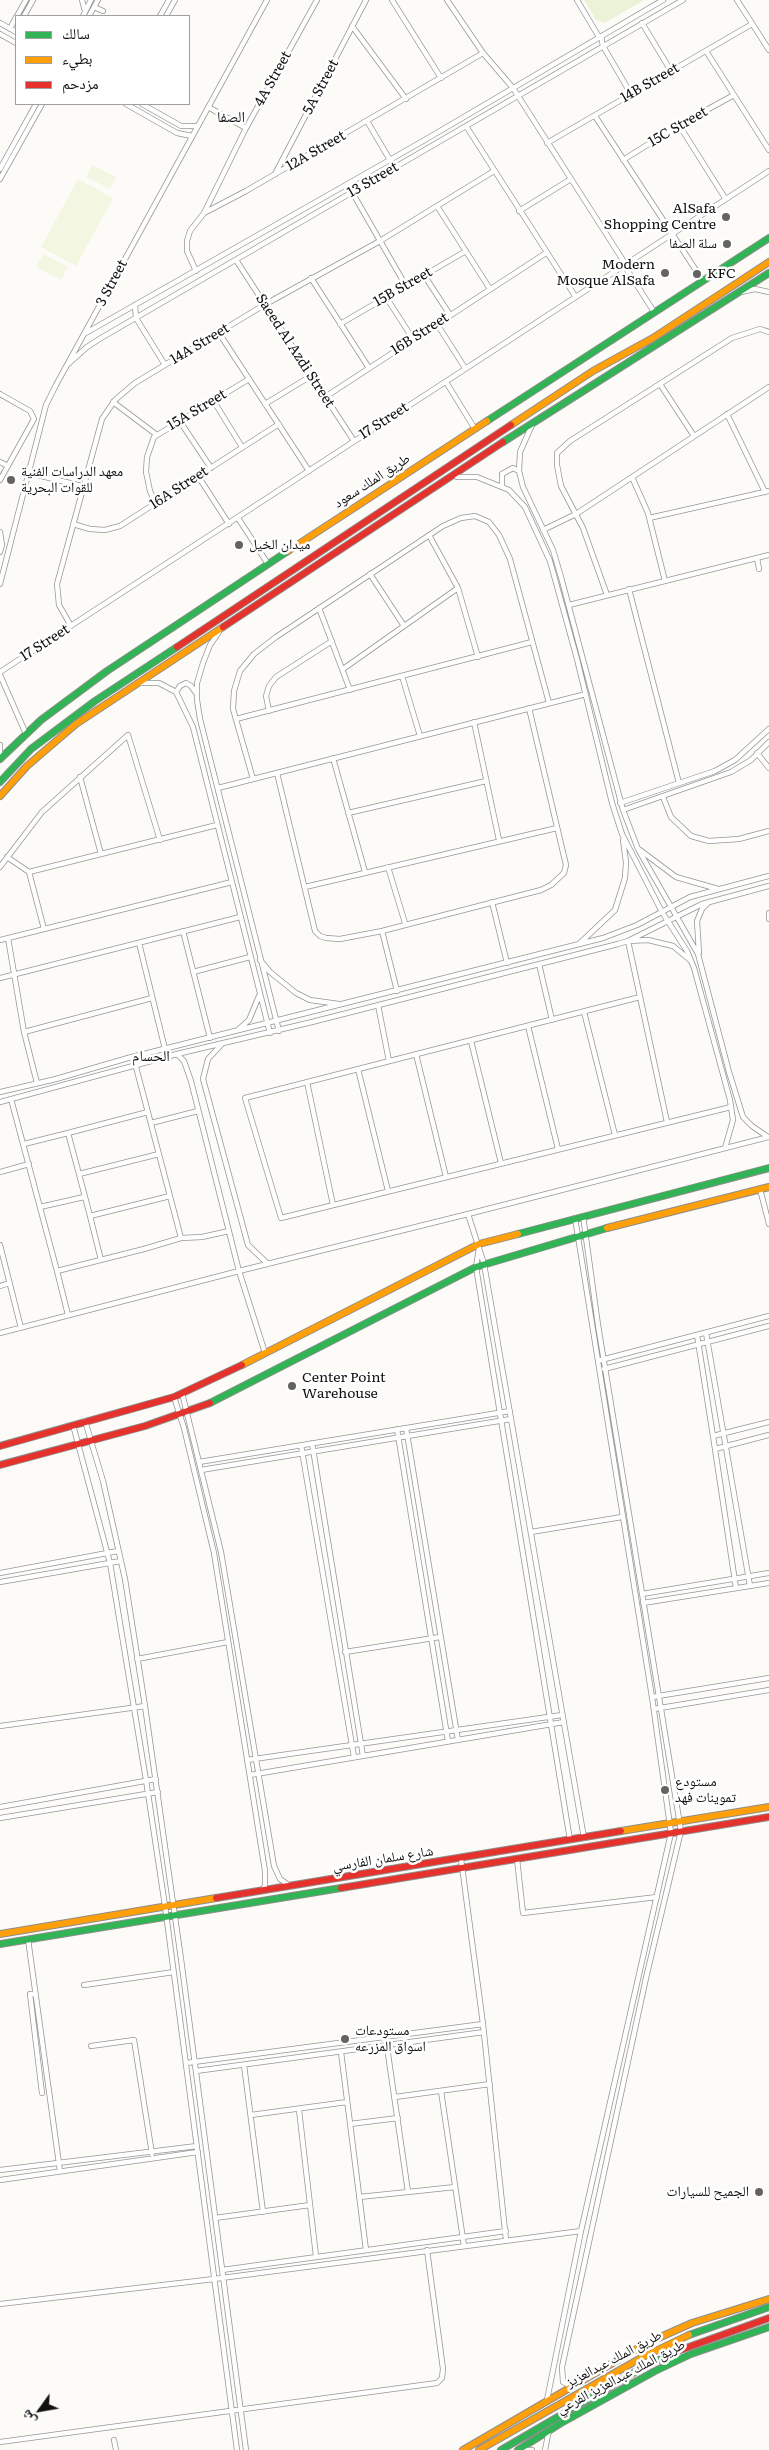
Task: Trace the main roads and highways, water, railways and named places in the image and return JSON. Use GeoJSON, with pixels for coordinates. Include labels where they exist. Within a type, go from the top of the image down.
{"type":"FeatureCollection","features":[{"type":"Feature","properties":{"kind":"main road","name":"طريق الملك سعود"},"geometry":{"type":"LineString","coordinates":[[0,759],[26,734],[68,699],[107,671],[769,238]]}},
{"type":"Feature","properties":{"kind":"main road"},"geometry":{"type":"LineString","coordinates":[[0,782],[31,750],[95,701],[593,371],[653,338],[769,262]]}},
{"type":"Feature","properties":{"kind":"main road"},"geometry":{"type":"LineString","coordinates":[[0,796],[27,766],[76,724],[534,422],[769,273]]}},
{"type":"Feature","properties":{"kind":"main road"},"geometry":{"type":"LineString","coordinates":[[0,1446],[182,1393],[479,1244],[769,1168]]}},
{"type":"Feature","properties":{"kind":"main road"},"geometry":{"type":"LineString","coordinates":[[0,1465],[91,1441],[180,1414],[212,1402],[484,1264],[576,1236],[769,1187]]}},
{"type":"Feature","properties":{"kind":"main road","name":"شارع سلمان الفارسي"},"geometry":{"type":"LineString","coordinates":[[0,1934],[769,1807]]}},
{"type":"Feature","properties":{"kind":"main road","name":"شارع سلمان الفارسي"},"geometry":{"type":"LineString","coordinates":[[0,1944],[769,1816]]}},
{"type":"Feature","properties":{"kind":"main road","name":"طريق الملك عبدالعزيز الفرعي"},"geometry":{"type":"LineString","coordinates":[[463,2450],[570,2386],[647,2343],[683,2327],[769,2299]]}},
{"type":"Feature","properties":{"kind":"main road","name":"طريق الملك عبدالعزيز"},"geometry":{"type":"LineString","coordinates":[[479,2450],[640,2358],[684,2337],[767,2308]]}},
{"type":"Feature","properties":{"kind":"main road","name":"طريق الملك عبدالعزيز"},"geometry":{"type":"LineString","coordinates":[[501,2450],[587,2398],[681,2349],[769,2318]]}},
{"type":"Feature","properties":{"kind":"main road","name":"طريق الملك عبدالعزيز الفرعي"},"geometry":{"type":"LineString","coordinates":[[519,2450],[549,2430],[646,2375],[691,2354],[769,2328]]}},
{"type":"Feature","properties":{"kind":"place","name":"AlSafa Shopping Centre"},"geometry":{"type":"Point","coordinates":[726,217]}},
{"type":"Feature","properties":{"kind":"place","name":"سلة الصفا"},"geometry":{"type":"Point","coordinates":[727,244]}},
{"type":"Feature","properties":{"kind":"place","name":"Modern Mosque AlSafa"},"geometry":{"type":"Point","coordinates":[665,273]}},
{"type":"Feature","properties":{"kind":"place","name":"KFC"},"geometry":{"type":"Point","coordinates":[697,274]}},
{"type":"Feature","properties":{"kind":"place","name":"معهد الدراسات الفنية للقوات البحرية"},"geometry":{"type":"Point","coordinates":[11,480]}},
{"type":"Feature","properties":{"kind":"place","name":"ميدان الخيل"},"geometry":{"type":"Point","coordinates":[239,545]}},
{"type":"Feature","properties":{"kind":"place","name":"Center Point Warehouse"},"geometry":{"type":"Point","coordinates":[292,1386]}},
{"type":"Feature","properties":{"kind":"place","name":"مستودع تموينات فهد"},"geometry":{"type":"Point","coordinates":[665,1790]}},
{"type":"Feature","properties":{"kind":"place","name":"مستودعات اسواق المزرعه"},"geometry":{"type":"Point","coordinates":[345,2039]}},
{"type":"Feature","properties":{"kind":"place","name":"الجميح للسيارات"},"geometry":{"type":"Point","coordinates":[759,2192]}},
{"type":"Feature","properties":{"kind":"district","name":"الصفا"},"geometry":{"type":"Point","coordinates":[231,118]}},
{"type":"Feature","properties":{"kind":"district","name":"الحسام"},"geometry":{"type":"Point","coordinates":[151,1057]}}]}
